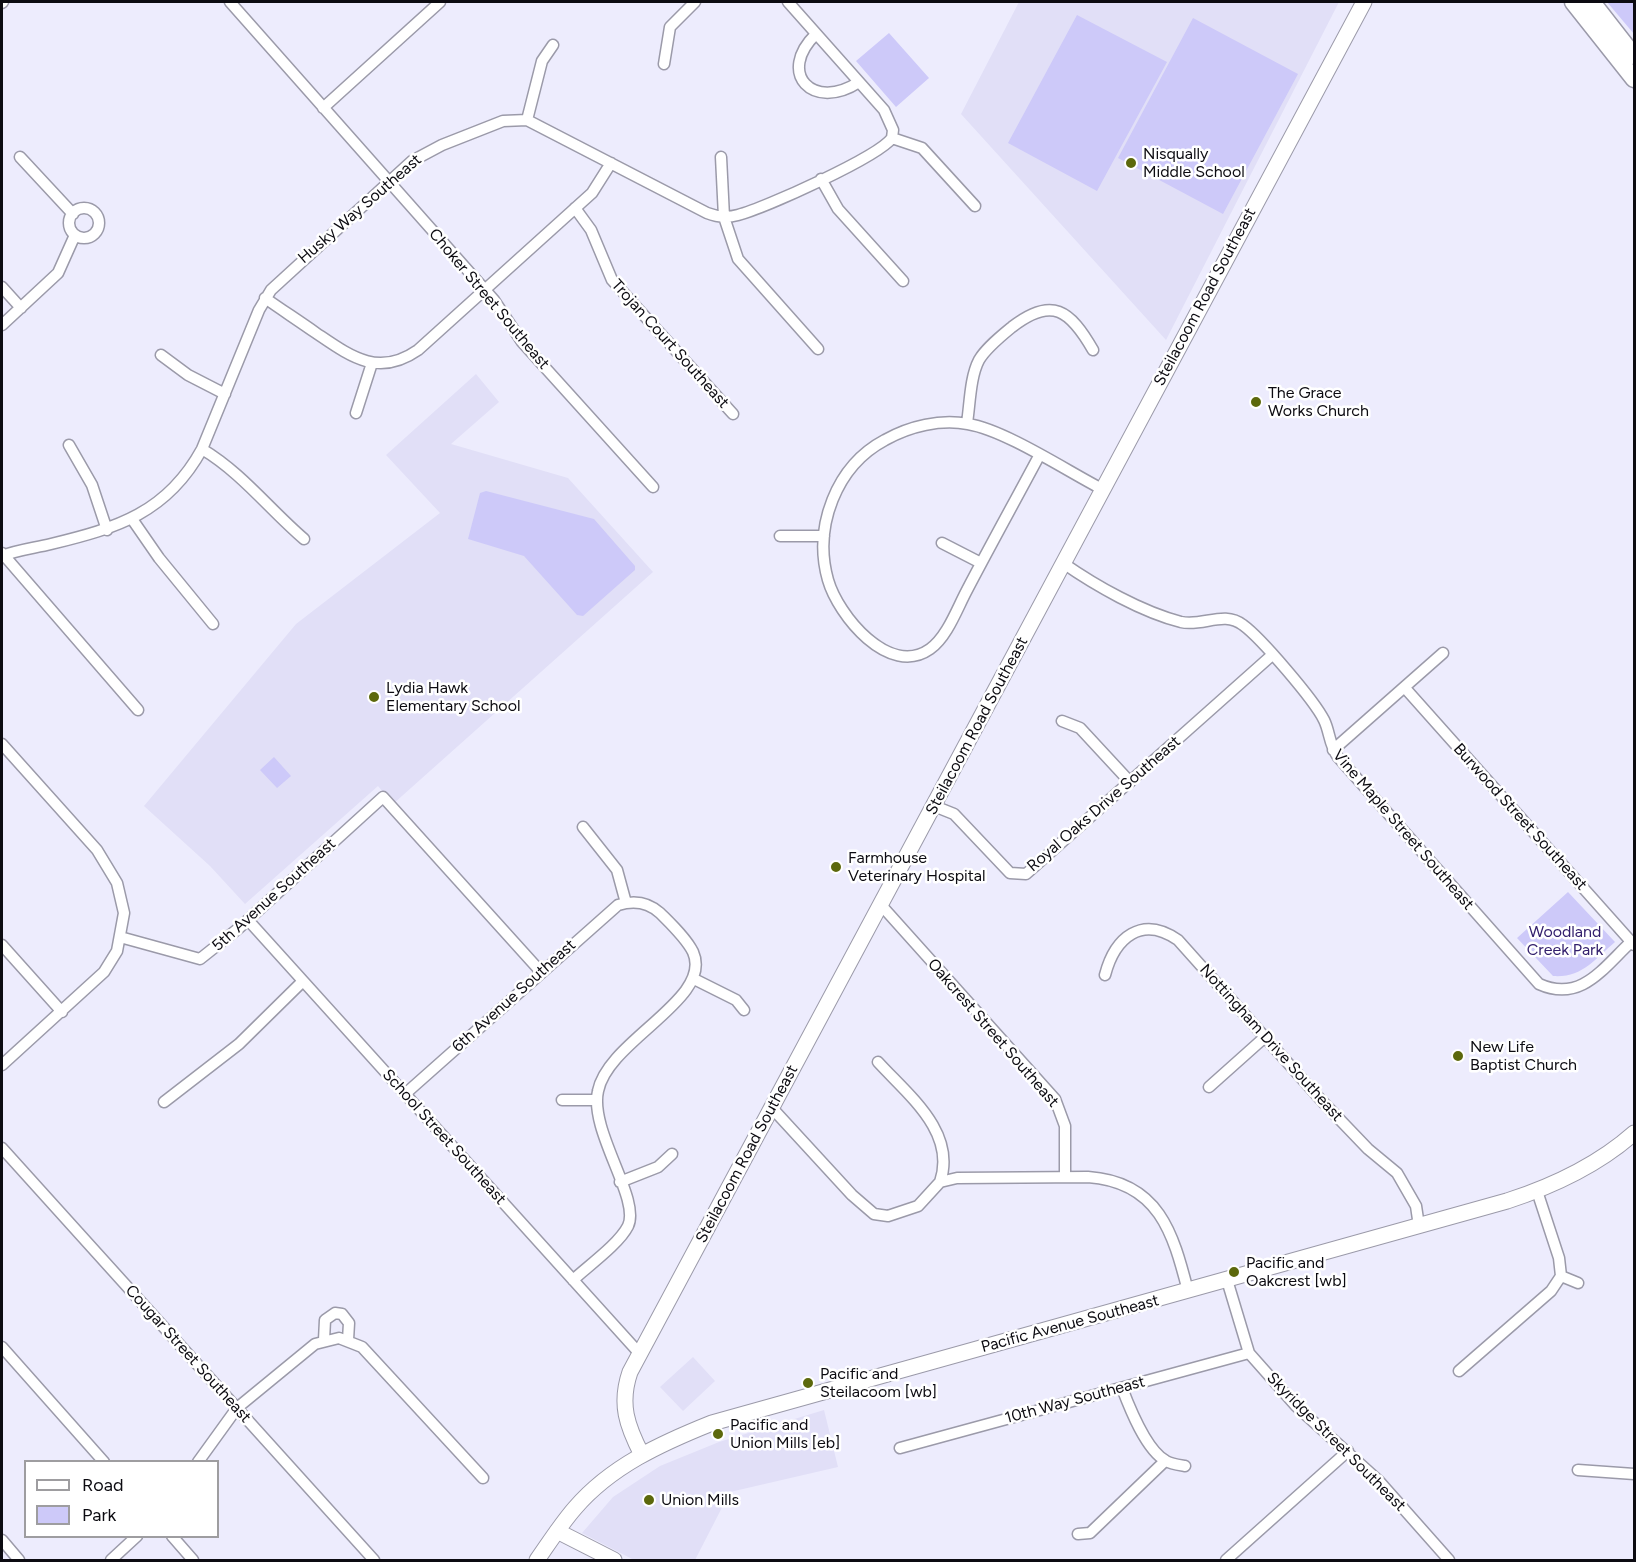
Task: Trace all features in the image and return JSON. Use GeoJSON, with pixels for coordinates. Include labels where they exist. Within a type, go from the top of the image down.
{"type":"FeatureCollection","features":[{"type":"Feature","properties":{"kind":"main road"},"geometry":{"type":"LineString","coordinates":[[1573,2],[1635,78]]}},
{"type":"Feature","properties":{"kind":"main road"},"geometry":{"type":"LineString","coordinates":[[1592,2],[1635,56]]}},
{"type":"Feature","properties":{"kind":"street","name":"Choker Street Southeast"},"geometry":{"type":"LineString","coordinates":[[230,2],[485,290],[522,342],[653,487]]}},
{"type":"Feature","properties":{"kind":"street"},"geometry":{"type":"LineString","coordinates":[[323,108],[440,2]]}},
{"type":"Feature","properties":{"kind":"street"},"geometry":{"type":"LineString","coordinates":[[664,64],[670,27],[695,2]]}},
{"type":"Feature","properties":{"kind":"street"},"geometry":{"type":"LineString","coordinates":[[553,45],[542,62],[527,120],[706,213],[724,217],[758,208],[870,156],[886,146],[892,138],[890,120],[788,2]]}},
{"type":"Feature","properties":{"kind":"street","name":"Steilacoom Road Southeast"},"geometry":{"type":"LineString","coordinates":[[642,1455],[628,1426],[623,1401],[630,1372],[1364,2]]}},
{"type":"Feature","properties":{"kind":"street"},"geometry":{"type":"LineString","coordinates":[[816,34],[805,45],[800,56],[800,74],[807,85],[823,94],[831,94],[843,92],[859,82]]}},
{"type":"Feature","properties":{"kind":"street","name":"Husky Way Southeast"},"geometry":{"type":"LineString","coordinates":[[2,555],[107,530],[157,504],[174,488],[202,449],[265,298],[286,273],[412,161],[442,144],[503,122],[527,120]]}},
{"type":"Feature","properties":{"kind":"street"},"geometry":{"type":"LineString","coordinates":[[892,138],[922,148],[975,206]]}},
{"type":"Feature","properties":{"kind":"street"},"geometry":{"type":"LineString","coordinates":[[20,157],[73,214]]}},
{"type":"Feature","properties":{"kind":"street"},"geometry":{"type":"LineString","coordinates":[[721,157],[724,217],[738,259],[818,349]]}},
{"type":"Feature","properties":{"kind":"street"},"geometry":{"type":"LineString","coordinates":[[265,298],[346,354],[372,363],[395,362],[411,355],[575,208],[598,186],[611,163]]}},
{"type":"Feature","properties":{"kind":"street"},"geometry":{"type":"LineString","coordinates":[[821,179],[838,209],[903,281]]}},
{"type":"Feature","properties":{"kind":"street","name":"Trojan Court Southeast"},"geometry":{"type":"LineString","coordinates":[[575,208],[591,230],[612,280],[733,414]]}},
{"type":"Feature","properties":{"kind":"street"},"geometry":{"type":"LineString","coordinates":[[86,209],[94,213],[98,221],[97,230],[90,236],[81,238],[75,235],[69,223],[73,214],[86,209]]}},
{"type":"Feature","properties":{"kind":"street"},"geometry":{"type":"LineString","coordinates":[[2,325],[58,273],[75,235]]}},
{"type":"Feature","properties":{"kind":"street"},"geometry":{"type":"LineString","coordinates":[[2,286],[21,308]]}},
{"type":"Feature","properties":{"kind":"street"},"geometry":{"type":"LineString","coordinates":[[967,423],[977,365],[985,352],[1025,317],[1036,311],[1059,310],[1079,325],[1093,350]]}},
{"type":"Feature","properties":{"kind":"street"},"geometry":{"type":"LineString","coordinates":[[161,355],[188,375],[225,394]]}},
{"type":"Feature","properties":{"kind":"street"},"geometry":{"type":"LineString","coordinates":[[356,413],[372,363]]}},
{"type":"Feature","properties":{"kind":"street"},"geometry":{"type":"LineString","coordinates":[[1039,456],[942,635],[932,648],[920,654],[891,654],[876,645],[845,614],[835,596],[824,560],[824,536],[830,506],[841,482],[864,455],[878,443],[904,431],[930,424],[967,423],[984,428],[1039,456],[1102,489]]}},
{"type":"Feature","properties":{"kind":"street"},"geometry":{"type":"LineString","coordinates":[[69,445],[92,484],[107,530]]}},
{"type":"Feature","properties":{"kind":"street"},"geometry":{"type":"LineString","coordinates":[[202,449],[234,470],[279,518],[304,539]]}},
{"type":"Feature","properties":{"kind":"street"},"geometry":{"type":"LineString","coordinates":[[132,519],[159,558],[213,624]]}},
{"type":"Feature","properties":{"kind":"street"},"geometry":{"type":"LineString","coordinates":[[780,536],[824,536]]}},
{"type":"Feature","properties":{"kind":"street"},"geometry":{"type":"LineString","coordinates":[[942,543],[981,563]]}},
{"type":"Feature","properties":{"kind":"street"},"geometry":{"type":"LineString","coordinates":[[2,555],[138,710]]}},
{"type":"Feature","properties":{"kind":"street","name":"Vine Maple Street Southeast"},"geometry":{"type":"LineString","coordinates":[[1063,563],[1095,585],[1174,619],[1190,623],[1219,618],[1236,621],[1249,631],[1323,718],[1333,750],[1539,984],[1563,991],[1581,986],[1633,944]]}},
{"type":"Feature","properties":{"kind":"street"},"geometry":{"type":"LineString","coordinates":[[1333,750],[1443,653]]}},
{"type":"Feature","properties":{"kind":"street","name":"Royal Oaks Drive Southeast"},"geometry":{"type":"LineString","coordinates":[[934,806],[954,814],[1004,868],[1018,875],[1026,874],[1271,656]]}},
{"type":"Feature","properties":{"kind":"street","name":"Burwood Street Southeast"},"geometry":{"type":"LineString","coordinates":[[1405,688],[1633,944]]}},
{"type":"Feature","properties":{"kind":"street"},"geometry":{"type":"LineString","coordinates":[[1062,720],[1080,728],[1130,782]]}},
{"type":"Feature","properties":{"kind":"street"},"geometry":{"type":"LineString","coordinates":[[2,744],[97,850],[112,871],[124,903],[117,951],[108,967],[62,1012],[2,1065]]}},
{"type":"Feature","properties":{"kind":"street","name":"5th Avenue Southeast"},"geometry":{"type":"LineString","coordinates":[[120,937],[200,959],[248,920],[382,797],[541,972]]}},
{"type":"Feature","properties":{"kind":"street"},"geometry":{"type":"LineString","coordinates":[[573,1280],[627,1228],[631,1212],[598,1123],[596,1100],[603,1075],[614,1058],[684,994],[694,979],[696,961],[688,944],[653,908],[636,902],[626,903],[617,870],[583,827]]}},
{"type":"Feature","properties":{"kind":"street","name":"6th Avenue Southeast"},"geometry":{"type":"LineString","coordinates":[[405,1094],[609,911],[626,903]]}},
{"type":"Feature","properties":{"kind":"street","name":"Oakcrest Street Southeast"},"geometry":{"type":"LineString","coordinates":[[881,905],[1055,1099],[1065,1126],[1065,1177]]}},
{"type":"Feature","properties":{"kind":"street","name":"School Street Southeast"},"geometry":{"type":"LineString","coordinates":[[248,920],[640,1354]]}},
{"type":"Feature","properties":{"kind":"street","name":"Nottingham Drive Southeast"},"geometry":{"type":"LineString","coordinates":[[1105,975],[1110,956],[1128,937],[1151,927],[1166,931],[1178,940],[1368,1149],[1397,1173],[1416,1206],[1419,1226]]}},
{"type":"Feature","properties":{"kind":"street"},"geometry":{"type":"LineString","coordinates":[[2,945],[62,1012]]}},
{"type":"Feature","properties":{"kind":"street"},"geometry":{"type":"LineString","coordinates":[[694,979],[736,1000],[744,1010]]}},
{"type":"Feature","properties":{"kind":"street"},"geometry":{"type":"LineString","coordinates":[[164,1102],[239,1044],[303,981]]}},
{"type":"Feature","properties":{"kind":"street"},"geometry":{"type":"LineString","coordinates":[[1209,1088],[1265,1037]]}},
{"type":"Feature","properties":{"kind":"street"},"geometry":{"type":"LineString","coordinates":[[772,1108],[852,1196],[874,1214],[888,1216],[918,1206],[940,1182],[944,1161],[939,1132],[878,1062]]}},
{"type":"Feature","properties":{"kind":"street"},"geometry":{"type":"LineString","coordinates":[[562,1100],[596,1100]]}},
{"type":"Feature","properties":{"kind":"street","name":"Pacific Avenue Southeast"},"geometry":{"type":"LineString","coordinates":[[537,1560],[575,1508],[598,1485],[642,1455],[712,1424],[1537,1191],[1594,1161],[1635,1133]]}},
{"type":"Feature","properties":{"kind":"street","name":"Cougar Street Southeast"},"geometry":{"type":"LineString","coordinates":[[2,1148],[374,1560]]}},
{"type":"Feature","properties":{"kind":"street"},"geometry":{"type":"LineString","coordinates":[[620,1182],[658,1167],[672,1154]]}},
{"type":"Feature","properties":{"kind":"street"},"geometry":{"type":"LineString","coordinates":[[940,1182],[966,1177],[1065,1177],[1114,1181],[1142,1197],[1171,1233],[1188,1291]]}},
{"type":"Feature","properties":{"kind":"street"},"geometry":{"type":"LineString","coordinates":[[1459,1371],[1551,1291],[1561,1276],[1559,1257],[1537,1191]]}},
{"type":"Feature","properties":{"kind":"street"},"geometry":{"type":"LineString","coordinates":[[1561,1276],[1578,1283]]}},
{"type":"Feature","properties":{"kind":"street","name":"Skyridge Street Southeast"},"geometry":{"type":"LineString","coordinates":[[1227,1280],[1249,1353],[1296,1406],[1380,1481],[1449,1560]]}},
{"type":"Feature","properties":{"kind":"street"},"geometry":{"type":"LineString","coordinates":[[324,1340],[325,1320],[335,1313],[342,1314],[350,1323],[343,1339]]}},
{"type":"Feature","properties":{"kind":"street"},"geometry":{"type":"LineString","coordinates":[[199,1460],[237,1408],[304,1351],[324,1340],[343,1339],[362,1347],[483,1479]]}},
{"type":"Feature","properties":{"kind":"street"},"geometry":{"type":"LineString","coordinates":[[2,1347],[103,1460]]}},
{"type":"Feature","properties":{"kind":"street","name":"10th Way Southeast"},"geometry":{"type":"LineString","coordinates":[[900,1448],[1249,1353]]}},
{"type":"Feature","properties":{"kind":"street"},"geometry":{"type":"LineString","coordinates":[[1122,1388],[1133,1418],[1165,1461],[1185,1466]]}},
{"type":"Feature","properties":{"kind":"street"},"geometry":{"type":"LineString","coordinates":[[1226,1560],[1348,1451]]}},
{"type":"Feature","properties":{"kind":"street"},"geometry":{"type":"LineString","coordinates":[[1078,1534],[1090,1533],[1165,1461]]}},
{"type":"Feature","properties":{"kind":"street"},"geometry":{"type":"LineString","coordinates":[[1578,1470],[1635,1474]]}},
{"type":"Feature","properties":{"kind":"street"},"geometry":{"type":"LineString","coordinates":[[557,1531],[614,1560]]}},
{"type":"Feature","properties":{"kind":"street"},"geometry":{"type":"LineString","coordinates":[[111,1560],[135,1538]]}},
{"type":"Feature","properties":{"kind":"street"},"geometry":{"type":"LineString","coordinates":[[174,1538],[193,1560]]}},
{"type":"Feature","properties":{"kind":"street"},"geometry":{"type":"LineString","coordinates":[[2,1540],[20,1560]]}},
{"type":"Feature","properties":{"kind":"shaded area","name":"Nisqually Middle School"},"geometry":{"type":"Polygon","coordinates":[[[1019,2],[1339,2],[1166,340],[961,114],[1019,2]]]}},
{"type":"Feature","properties":{"kind":"shaded area","name":"Lydia Hawk Elementary School"},"geometry":{"type":"Polygon","coordinates":[[[476,374],[499,402],[451,444],[568,478],[653,572],[393,804],[378,786],[245,904],[210,866],[144,806],[296,624],[440,513],[386,455],[476,374]]]}},
{"type":"Feature","properties":{"kind":"shaded area"},"geometry":{"type":"Polygon","coordinates":[[[693,1357],[715,1381],[683,1411],[660,1387],[693,1357]]]}},
{"type":"Feature","properties":{"kind":"shaded area"},"geometry":{"type":"Polygon","coordinates":[[[824,1410],[838,1467],[730,1492],[695,1560],[634,1560],[582,1533],[613,1497],[660,1466],[719,1442],[824,1410]]]}},
{"type":"Feature","properties":{"kind":"green space"},"geometry":{"type":"Polygon","coordinates":[[[1607,2],[1634,2],[1634,34],[1607,2]]]}},
{"type":"Feature","properties":{"kind":"green space"},"geometry":{"type":"Polygon","coordinates":[[[1077,15],[1167,62],[1097,191],[1008,143],[1077,15]]]}},
{"type":"Feature","properties":{"kind":"green space"},"geometry":{"type":"Polygon","coordinates":[[[1193,18],[1298,74],[1223,214],[1118,158],[1193,18]]]}},
{"type":"Feature","properties":{"kind":"green space"},"geometry":{"type":"Polygon","coordinates":[[[889,33],[929,78],[896,107],[856,61],[889,33]]]}},
{"type":"Feature","properties":{"kind":"green space"},"geometry":{"type":"Polygon","coordinates":[[[486,491],[594,519],[635,566],[635,570],[583,616],[577,615],[524,556],[468,539],[480,493],[486,491]]]}},
{"type":"Feature","properties":{"kind":"green space"},"geometry":{"type":"Polygon","coordinates":[[[274,757],[291,776],[277,788],[260,770],[274,757]]]}},
{"type":"Feature","properties":{"kind":"green space","name":"Woodland Creek Park"},"geometry":{"type":"Polygon","coordinates":[[[1568,892],[1615,942],[1580,971],[1563,976],[1553,976],[1517,938],[1568,892]]]}},
{"type":"Feature","properties":{"kind":"place","name":"Nisqually Middle School"},"geometry":{"type":"Point","coordinates":[1131,163]}},
{"type":"Feature","properties":{"kind":"place","name":"The Grace Works Church"},"geometry":{"type":"Point","coordinates":[1256,402]}},
{"type":"Feature","properties":{"kind":"place","name":"Lydia Hawk Elementary School"},"geometry":{"type":"Point","coordinates":[374,697]}},
{"type":"Feature","properties":{"kind":"place","name":"Farmhouse Veterinary Hospital"},"geometry":{"type":"Point","coordinates":[836,867]}},
{"type":"Feature","properties":{"kind":"place","name":"New Life Baptist Church"},"geometry":{"type":"Point","coordinates":[1458,1056]}},
{"type":"Feature","properties":{"kind":"place","name":"Pacific and Oakcrest [wb]"},"geometry":{"type":"Point","coordinates":[1234,1272]}},
{"type":"Feature","properties":{"kind":"place","name":"Pacific and Steilacoom [wb]"},"geometry":{"type":"Point","coordinates":[808,1383]}},
{"type":"Feature","properties":{"kind":"place","name":"Pacific and Union Mills [eb]"},"geometry":{"type":"Point","coordinates":[718,1434]}},
{"type":"Feature","properties":{"kind":"place","name":"Union Mills"},"geometry":{"type":"Point","coordinates":[649,1500]}}]}
